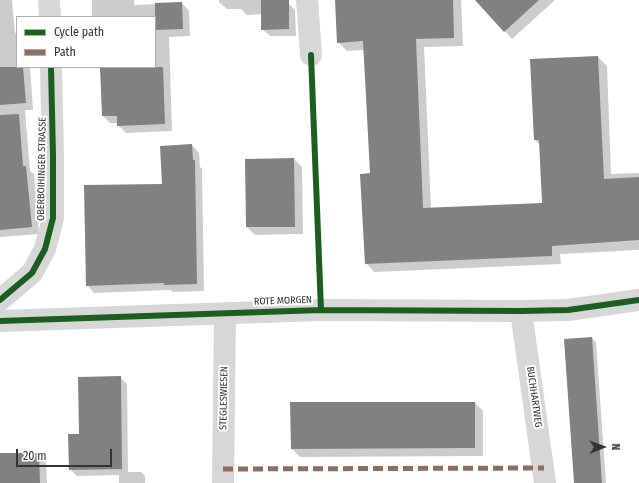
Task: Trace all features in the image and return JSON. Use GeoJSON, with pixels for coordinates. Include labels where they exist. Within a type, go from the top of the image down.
{"type":"FeatureCollection","features":[{"type":"Feature","properties":{"kind":"street"},"geometry":{"type":"LineString","coordinates":[[49,0],[50,16]]}},
{"type":"Feature","properties":{"kind":"street"},"geometry":{"type":"LineString","coordinates":[[307,0],[311,55]]}},
{"type":"Feature","properties":{"kind":"street","name":"OBERBOIHINGER STRASSE"},"geometry":{"type":"LineString","coordinates":[[0,300],[32,273],[45,248],[53,218],[54,156],[51,68]]}},
{"type":"Feature","properties":{"kind":"street","name":"ROTE MORGEN"},"geometry":{"type":"LineString","coordinates":[[0,321],[321,310],[568,310],[639,300]]}},
{"type":"Feature","properties":{"kind":"street","name":"BUCHHARTWEG"},"geometry":{"type":"LineString","coordinates":[[521,311],[545,483]]}},
{"type":"Feature","properties":{"kind":"street","name":"STEGLESWIESEN"},"geometry":{"type":"LineString","coordinates":[[223,483],[225,313]]}},
{"type":"Feature","properties":{"kind":"building"},"geometry":{"type":"Polygon","coordinates":[[[261,0],[289,0],[289,29],[261,30],[261,0]]]}},
{"type":"Feature","properties":{"kind":"building"},"geometry":{"type":"Polygon","coordinates":[[[335,0],[453,0],[454,38],[416,39],[423,208],[542,203],[539,140],[534,140],[530,59],[598,56],[604,179],[639,177],[639,240],[552,246],[552,256],[365,264],[360,174],[370,173],[363,41],[337,43],[335,0]]]}},
{"type":"Feature","properties":{"kind":"building"},"geometry":{"type":"Polygon","coordinates":[[[475,0],[539,0],[504,32],[475,0]]]}},
{"type":"Feature","properties":{"kind":"building"},"geometry":{"type":"Polygon","coordinates":[[[182,2],[183,29],[156,30],[155,3],[182,2]]]}},
{"type":"Feature","properties":{"kind":"building"},"geometry":{"type":"Polygon","coordinates":[[[0,67],[23,68],[26,103],[0,105],[0,67]]]}},
{"type":"Feature","properties":{"kind":"building"},"geometry":{"type":"Polygon","coordinates":[[[163,67],[165,124],[117,126],[117,116],[102,116],[100,68],[163,67]]]}},
{"type":"Feature","properties":{"kind":"building"},"geometry":{"type":"Polygon","coordinates":[[[19,114],[23,166],[26,166],[32,227],[0,230],[0,115],[19,114]]]}},
{"type":"Feature","properties":{"kind":"building"},"geometry":{"type":"Polygon","coordinates":[[[192,144],[193,160],[195,160],[197,284],[164,285],[164,283],[86,286],[84,185],[162,184],[160,146],[192,144]]]}},
{"type":"Feature","properties":{"kind":"building"},"geometry":{"type":"Polygon","coordinates":[[[294,158],[295,227],[246,227],[245,159],[294,158]]]}},
{"type":"Feature","properties":{"kind":"building"},"geometry":{"type":"Polygon","coordinates":[[[592,337],[602,483],[574,483],[564,339],[592,337]]]}},
{"type":"Feature","properties":{"kind":"building"},"geometry":{"type":"Polygon","coordinates":[[[121,376],[122,469],[69,470],[68,434],[79,434],[78,377],[121,376]]]}},
{"type":"Feature","properties":{"kind":"building"},"geometry":{"type":"Polygon","coordinates":[[[290,402],[475,402],[475,448],[291,449],[290,402]]]}},
{"type":"Feature","properties":{"kind":"building"},"geometry":{"type":"Polygon","coordinates":[[[0,453],[39,453],[40,483],[0,483],[0,453]]]}},
{"type":"Feature","properties":{"kind":"marked path"},"geometry":{"type":"LineString","coordinates":[[223,469],[544,468]]}},
{"type":"Feature","properties":{"kind":"cycle path"},"geometry":{"type":"LineString","coordinates":[[311,55],[321,310]]}},
{"type":"Feature","properties":{"kind":"cycle path"},"geometry":{"type":"LineString","coordinates":[[0,300],[32,273],[45,249],[53,218],[51,68]]}},
{"type":"Feature","properties":{"kind":"cycle path"},"geometry":{"type":"LineString","coordinates":[[0,321],[321,310],[568,310],[639,300]]}}]}
